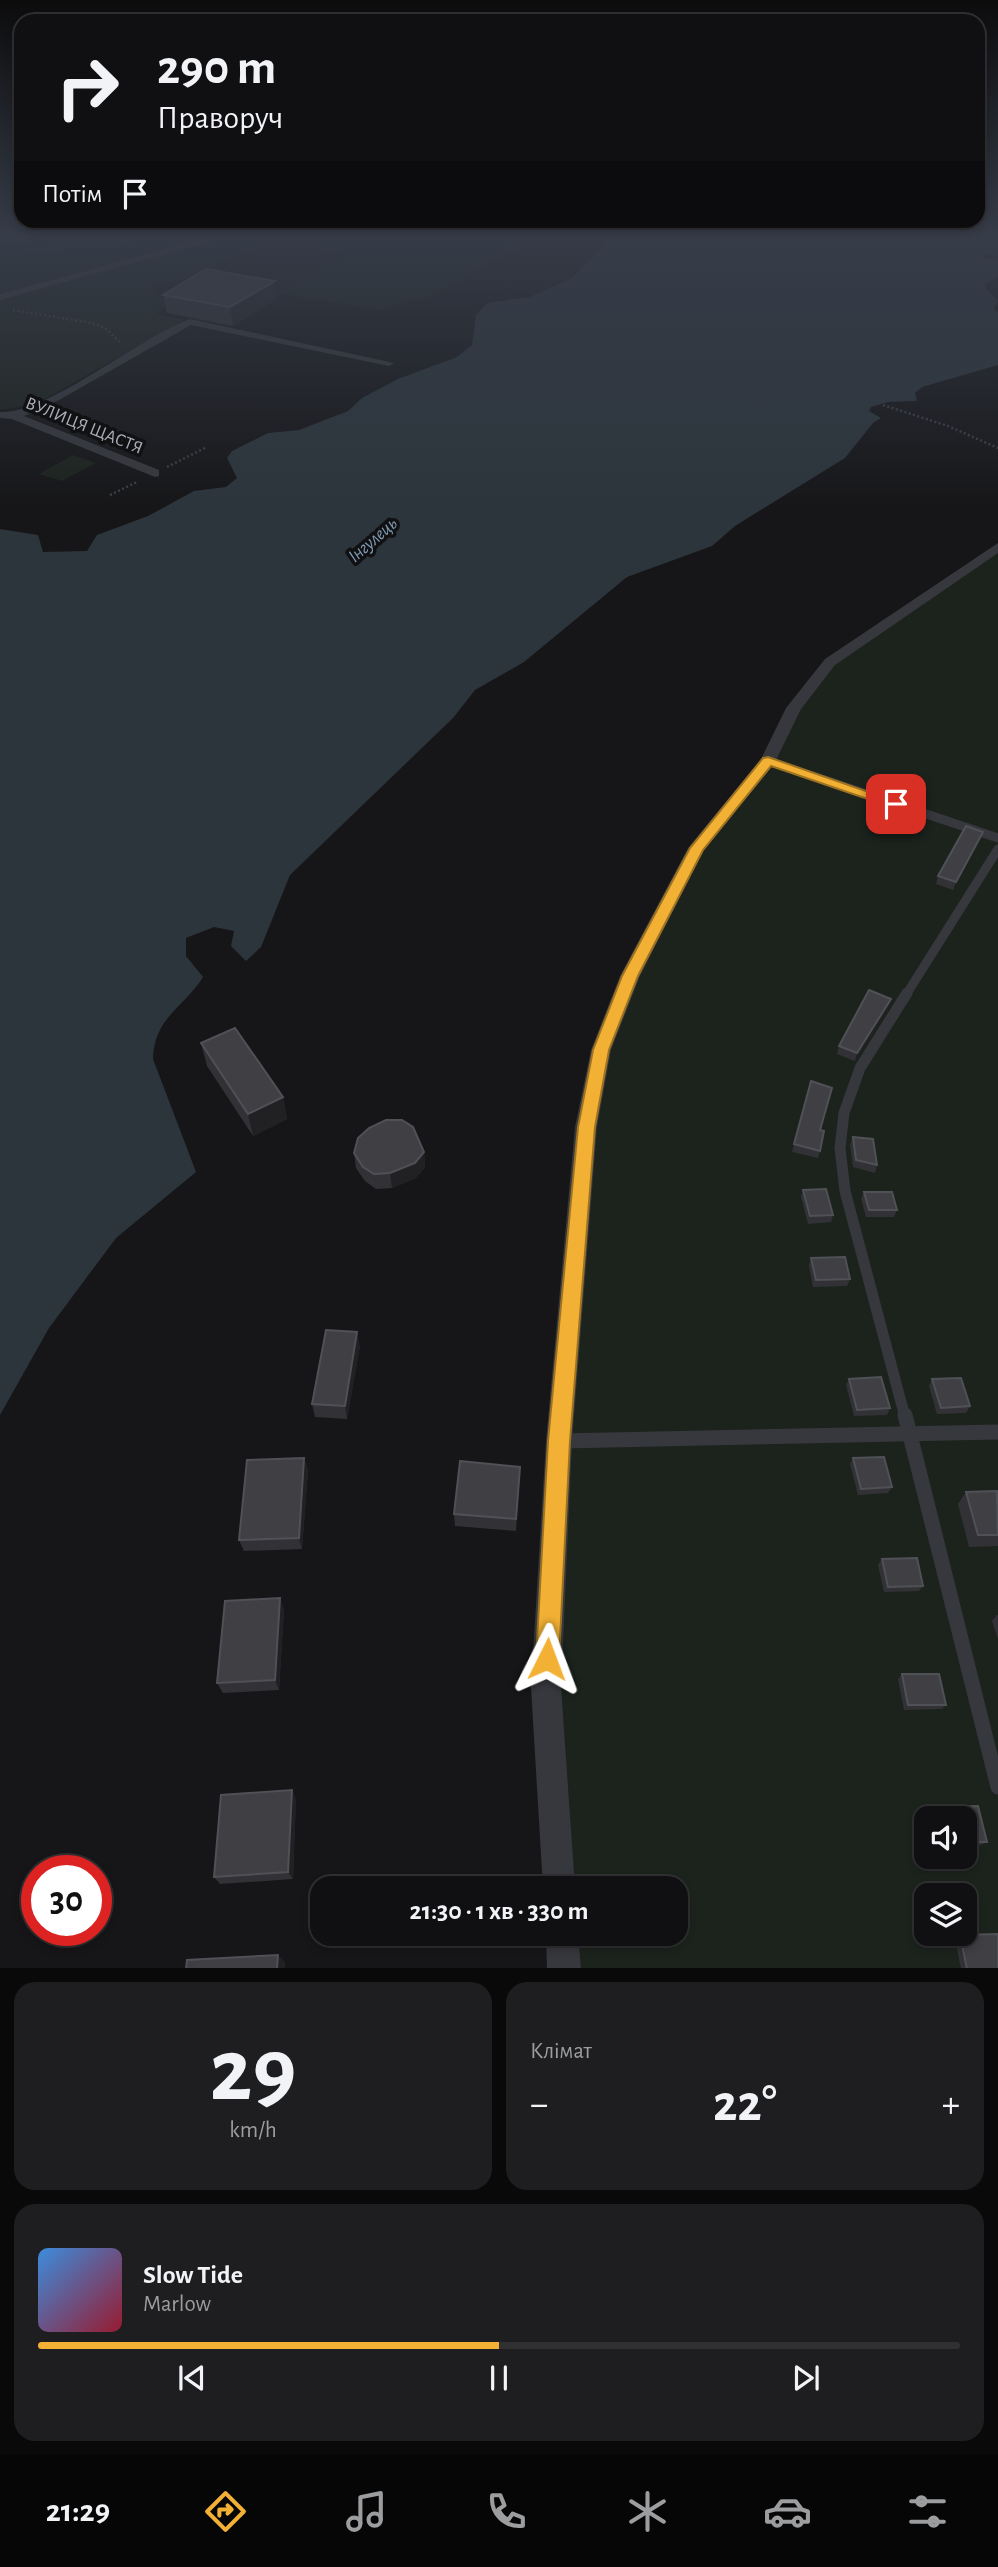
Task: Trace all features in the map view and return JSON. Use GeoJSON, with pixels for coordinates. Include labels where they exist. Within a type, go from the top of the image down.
{"type":"FeatureCollection","features":[{"type":"Feature","properties":{"kind":"street"},"geometry":{"type":"LineString","coordinates":[[14,416],[55,398],[183,326]]}},
{"type":"Feature","properties":{"kind":"street"},"geometry":{"type":"LineString","coordinates":[[209,326],[389,363]]}},
{"type":"Feature","properties":{"kind":"street","name":"ВУЛИЦЯ ЩАСТЯ"},"geometry":{"type":"LineString","coordinates":[[0,415],[14,416],[155,473]]}},
{"type":"Feature","properties":{"kind":"street"},"geometry":{"type":"LineString","coordinates":[[558,1876],[546,1686],[559,1441],[586,1127],[601,1050],[630,976],[697,848],[768,761],[794,708],[830,662],[998,547]]}},
{"type":"Feature","properties":{"kind":"street"},"geometry":{"type":"LineString","coordinates":[[563,1946],[564,1968]]}},
{"type":"Feature","properties":{"kind":"lane"},"geometry":{"type":"LineString","coordinates":[[768,761],[998,838]]}},
{"type":"Feature","properties":{"kind":"lane"},"geometry":{"type":"LineString","coordinates":[[998,849],[860,1068],[844,1113],[840,1148],[845,1191],[910,1435],[998,1787]]}},
{"type":"Feature","properties":{"kind":"lane"},"geometry":{"type":"LineString","coordinates":[[559,1441],[998,1432]]}},
{"type":"Feature","properties":{"kind":"path"},"geometry":{"type":"LineString","coordinates":[[98,326],[104,327],[132,354]]}},
{"type":"Feature","properties":{"kind":"path"},"geometry":{"type":"LineString","coordinates":[[883,405],[947,426],[998,448]]}},
{"type":"Feature","properties":{"kind":"shaded area"},"geometry":{"type":"Polygon","coordinates":[[[0,326],[173,326],[34,404],[0,410],[0,326]]]}},
{"type":"Feature","properties":{"kind":"shaded area"},"geometry":{"type":"Polygon","coordinates":[[[73,455],[96,463],[62,481],[39,474],[73,455]]]}},
{"type":"Feature","properties":{"kind":"shaded area"},"geometry":{"type":"Polygon","coordinates":[[[998,547],[998,1968],[564,1968],[563,1946],[688,1946],[688,1876],[558,1876],[546,1687],[601,1050],[697,848],[768,761],[830,662],[998,547]]]}},
{"type":"Feature","properties":{"kind":"water","name":"Інгулець"},"geometry":{"type":"Polygon","coordinates":[[[475,326],[998,326],[998,365],[922,387],[915,393],[917,401],[888,402],[871,407],[869,411],[881,418],[873,423],[845,458],[735,526],[712,546],[627,577],[524,662],[475,690],[453,718],[290,875],[261,947],[246,961],[231,946],[234,931],[214,927],[186,938],[186,956],[203,977],[164,1023],[155,1045],[153,1059],[196,1172],[116,1238],[49,1328],[0,1415],[0,529],[38,535],[43,552],[87,551],[97,535],[148,516],[194,491],[226,487],[237,478],[227,458],[232,451],[268,433],[299,430],[348,411],[362,398],[398,379],[457,357],[472,345],[475,326]]]}},
{"type":"Feature","properties":{"kind":"building"},"geometry":{"type":"Polygon","coordinates":[[[966,826],[983,832],[956,882],[938,876],[966,826]]]}},
{"type":"Feature","properties":{"kind":"building"},"geometry":{"type":"Polygon","coordinates":[[[869,990],[891,999],[857,1053],[839,1046],[869,990]]]}},
{"type":"Feature","properties":{"kind":"building"},"geometry":{"type":"Polygon","coordinates":[[[235,1028],[283,1097],[248,1114],[201,1043],[235,1028]]]}},
{"type":"Feature","properties":{"kind":"building"},"geometry":{"type":"Polygon","coordinates":[[[811,1081],[832,1088],[820,1130],[824,1131],[820,1151],[794,1144],[811,1081]]]}},
{"type":"Feature","properties":{"kind":"building"},"geometry":{"type":"Polygon","coordinates":[[[386,1120],[402,1120],[413,1127],[424,1152],[415,1163],[390,1173],[374,1174],[363,1167],[354,1153],[358,1138],[369,1128],[386,1120]]]}},
{"type":"Feature","properties":{"kind":"building"},"geometry":{"type":"Polygon","coordinates":[[[853,1137],[873,1139],[877,1165],[856,1160],[853,1137]]]}},
{"type":"Feature","properties":{"kind":"building"},"geometry":{"type":"Polygon","coordinates":[[[826,1189],[833,1215],[810,1216],[803,1190],[826,1189]]]}},
{"type":"Feature","properties":{"kind":"building"},"geometry":{"type":"Polygon","coordinates":[[[864,1192],[892,1192],[897,1210],[869,1210],[864,1192]]]}},
{"type":"Feature","properties":{"kind":"building"},"geometry":{"type":"Polygon","coordinates":[[[845,1257],[850,1279],[816,1280],[811,1258],[845,1257]]]}},
{"type":"Feature","properties":{"kind":"building"},"geometry":{"type":"Polygon","coordinates":[[[326,1330],[357,1332],[345,1406],[312,1404],[326,1330]]]}},
{"type":"Feature","properties":{"kind":"building"},"geometry":{"type":"Polygon","coordinates":[[[881,1377],[890,1408],[857,1410],[849,1379],[881,1377]]]}},
{"type":"Feature","properties":{"kind":"building"},"geometry":{"type":"Polygon","coordinates":[[[961,1378],[970,1406],[941,1408],[932,1379],[961,1378]]]}},
{"type":"Feature","properties":{"kind":"building"},"geometry":{"type":"Polygon","coordinates":[[[884,1457],[892,1487],[861,1489],[853,1458],[884,1457]]]}},
{"type":"Feature","properties":{"kind":"building"},"geometry":{"type":"Polygon","coordinates":[[[304,1458],[299,1538],[239,1540],[247,1460],[304,1458]]]}},
{"type":"Feature","properties":{"kind":"building"},"geometry":{"type":"Polygon","coordinates":[[[460,1461],[520,1467],[516,1519],[454,1514],[460,1461]]]}},
{"type":"Feature","properties":{"kind":"building"},"geometry":{"type":"Polygon","coordinates":[[[997,1491],[998,1535],[978,1535],[966,1492],[997,1491]]]}},
{"type":"Feature","properties":{"kind":"building"},"geometry":{"type":"Polygon","coordinates":[[[917,1558],[923,1586],[888,1587],[882,1559],[917,1558]]]}},
{"type":"Feature","properties":{"kind":"building"},"geometry":{"type":"Polygon","coordinates":[[[280,1598],[275,1680],[217,1683],[225,1601],[280,1598]]]}},
{"type":"Feature","properties":{"kind":"building"},"geometry":{"type":"Polygon","coordinates":[[[902,1674],[939,1674],[946,1705],[908,1705],[902,1674]]]}},
{"type":"Feature","properties":{"kind":"building"},"geometry":{"type":"Polygon","coordinates":[[[292,1790],[288,1872],[214,1877],[221,1795],[292,1790]]]}},
{"type":"Feature","properties":{"kind":"building"},"geometry":{"type":"Polygon","coordinates":[[[978,1806],[987,1842],[977,1842],[978,1806]]]}},
{"type":"Feature","properties":{"kind":"building"},"geometry":{"type":"Polygon","coordinates":[[[998,1934],[998,1968],[967,1968],[962,1946],[977,1946],[977,1935],[998,1934]]]}},
{"type":"Feature","properties":{"kind":"building"},"geometry":{"type":"Polygon","coordinates":[[[278,1955],[277,1968],[186,1968],[187,1960],[278,1955]]]}},
{"type":"Feature","properties":{"kind":"route"},"geometry":{"type":"LineString","coordinates":[[547,1659],[559,1441],[586,1127],[601,1050],[630,976],[697,848],[768,761],[896,804]]}}]}
